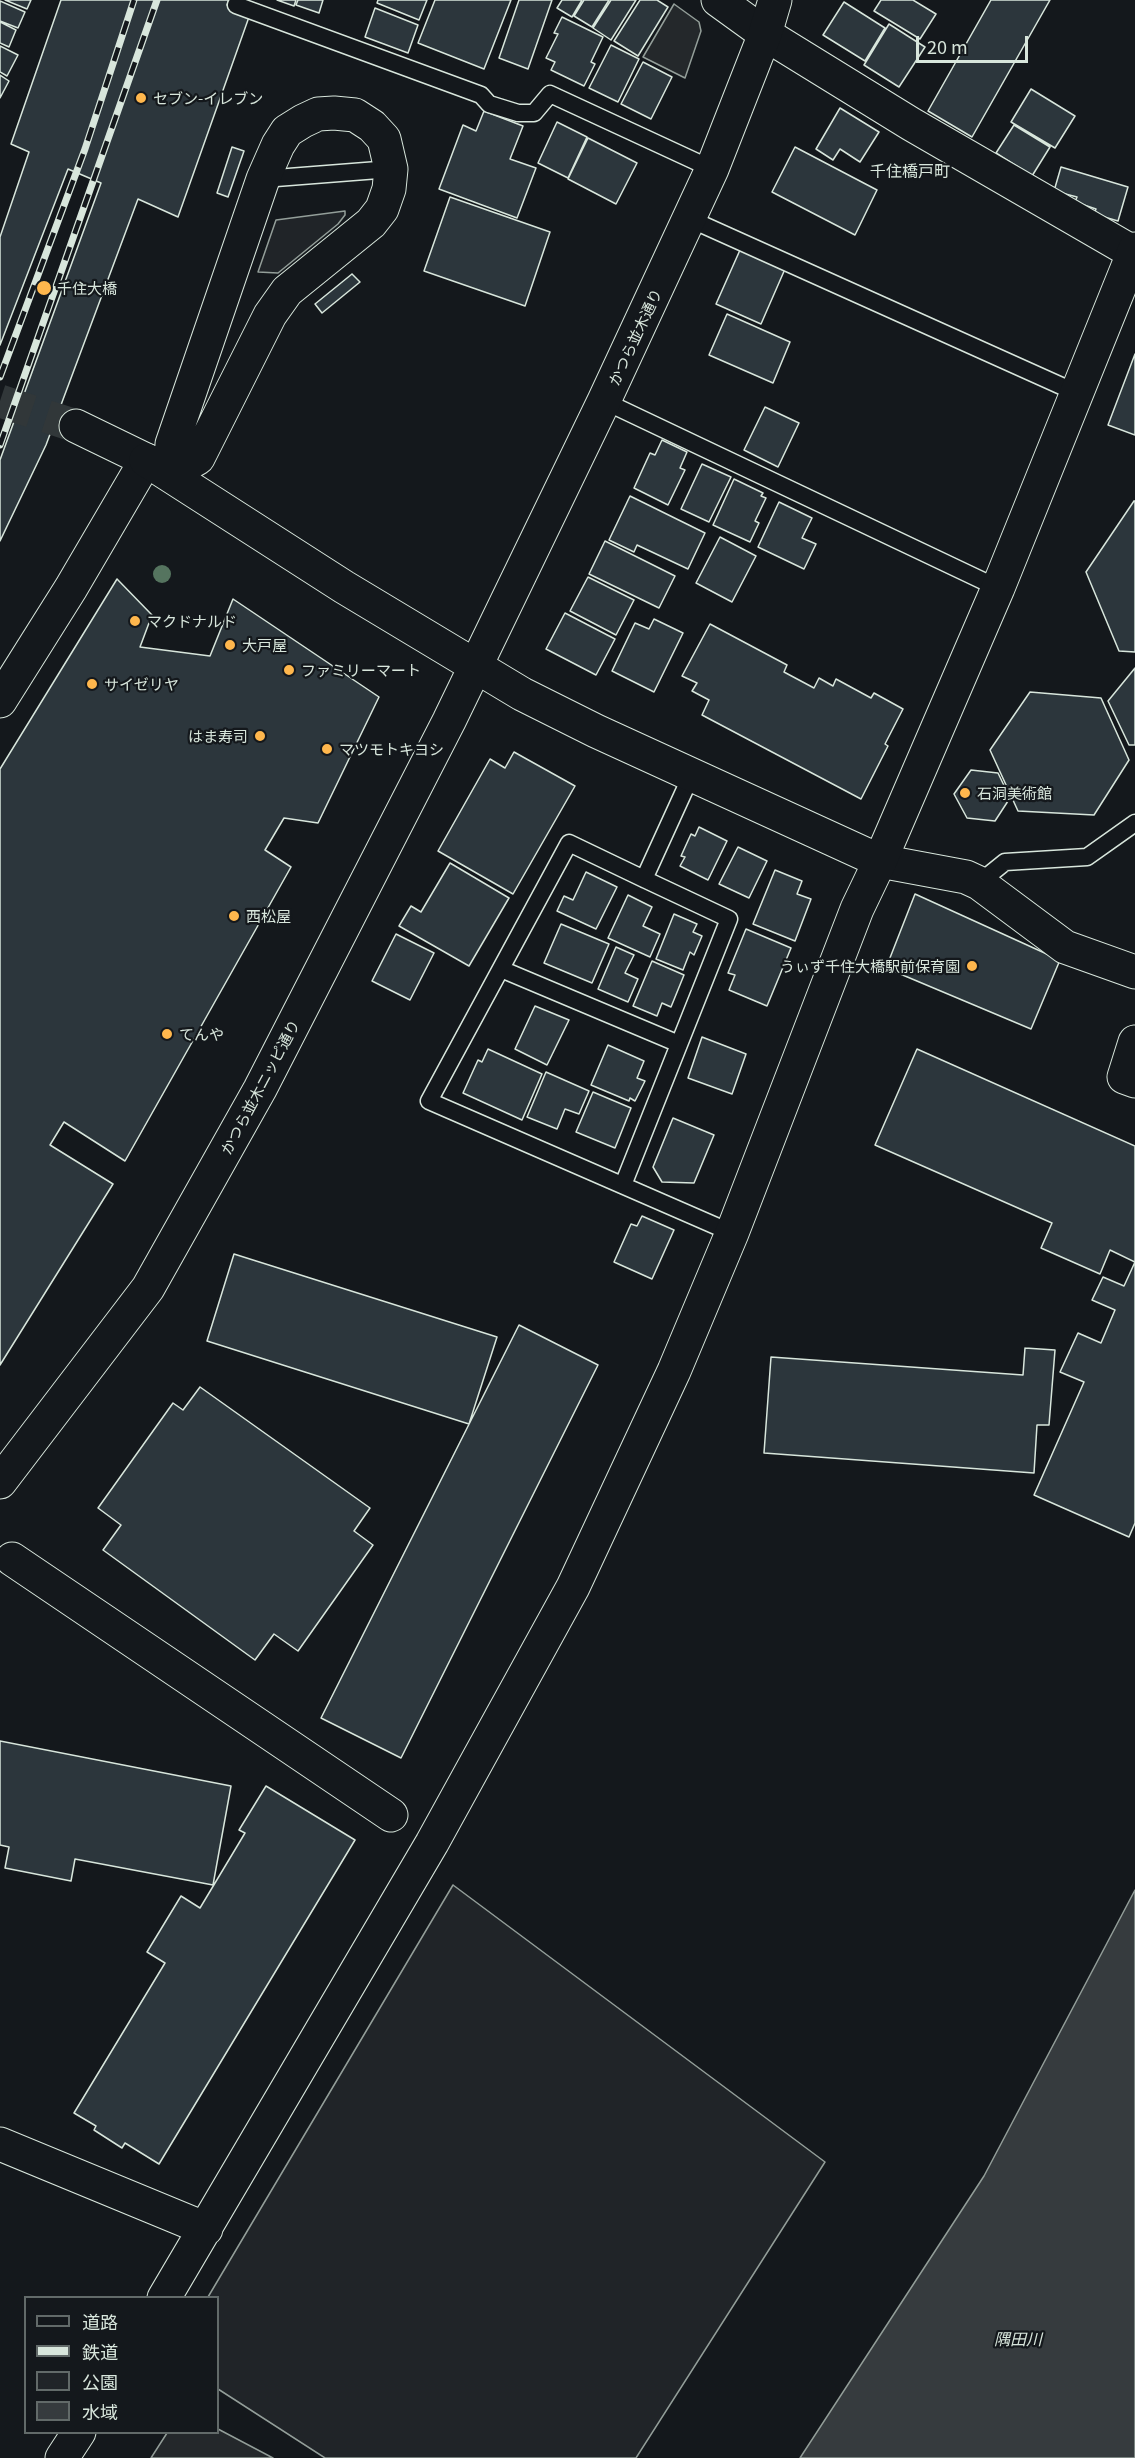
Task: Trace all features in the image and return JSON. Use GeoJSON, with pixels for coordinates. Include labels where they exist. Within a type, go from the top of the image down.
{"type":"FeatureCollection","features":[{"type":"Feature","properties":{"kind":"street"},"geometry":{"type":"LineString","coordinates":[[165,2296],[432,1843],[573,1587],[674,1371],[732,1233],[857,909],[998,588],[1134,257],[910,124],[765,33],[718,0]]}},
{"type":"Feature","properties":{"kind":"street","name":"かつら並木通り"},"geometry":{"type":"LineString","coordinates":[[476,666],[690,219],[765,33],[775,0]]}},
{"type":"Feature","properties":{"kind":"street"},"geometry":{"type":"LineString","coordinates":[[0,701],[71,588],[172,444],[262,180],[278,144],[287,131],[318,114],[355,115],[372,126],[384,139],[391,169],[390,189],[382,209],[371,223],[287,291],[270,315],[198,458],[158,467]]}},
{"type":"Feature","properties":{"kind":"street"},"geometry":{"type":"LineString","coordinates":[[76,426],[158,467],[336,582],[522,694],[691,776],[879,861],[966,877],[979,883],[1065,947],[1135,972]]}},
{"type":"Feature","properties":{"kind":"street","name":"かつら並木ニッピ通り"},"geometry":{"type":"LineString","coordinates":[[0,1482],[148,1288],[260,1089],[476,666]]}},
{"type":"Feature","properties":{"kind":"street"},"geometry":{"type":"LineString","coordinates":[[1135,1041],[1124,1077],[1135,1081]]}},
{"type":"Feature","properties":{"kind":"street"},"geometry":{"type":"LineString","coordinates":[[12,1558],[391,1815]]}},
{"type":"Feature","properties":{"kind":"street"},"geometry":{"type":"LineString","coordinates":[[0,2144],[206,2229]]}},
{"type":"Feature","properties":{"kind":"street"},"geometry":{"type":"LineString","coordinates":[[62,2458],[78,2434]]}},
{"type":"Feature","properties":{"kind":"lane"},"geometry":{"type":"LineString","coordinates":[[236,5],[481,95],[489,104],[518,113],[534,113],[550,94],[712,169]]}},
{"type":"Feature","properties":{"kind":"lane"},"geometry":{"type":"LineString","coordinates":[[262,180],[391,169]]}},
{"type":"Feature","properties":{"kind":"lane"},"geometry":{"type":"LineString","coordinates":[[690,219],[1077,393]]}},
{"type":"Feature","properties":{"kind":"lane"},"geometry":{"type":"LineString","coordinates":[[604,401],[998,588]]}},
{"type":"Feature","properties":{"kind":"lane"},"geometry":{"type":"LineString","coordinates":[[644,879],[691,776]]}},
{"type":"Feature","properties":{"kind":"lane"},"geometry":{"type":"LineString","coordinates":[[979,883],[1005,862],[1087,857],[1135,823]]}},
{"type":"Feature","properties":{"kind":"lane"},"geometry":{"type":"LineString","coordinates":[[623,1185],[729,919],[568,843],[429,1101],[732,1233]]}},
{"type":"Feature","properties":{"kind":"lane"},"geometry":{"type":"LineString","coordinates":[[501,969],[679,1044]]}},
{"type":"Feature","properties":{"kind":"green space"},"geometry":{"type":"Polygon","coordinates":[[[345,211],[345,215],[338,224],[278,273],[258,272],[276,220],[345,211]]]}},
{"type":"Feature","properties":{"kind":"green space"},"geometry":{"type":"Polygon","coordinates":[[[453,1885],[825,2162],[636,2458],[325,2458],[219,2390],[219,2296],[209,2296],[453,1885]]]}},
{"type":"Feature","properties":{"kind":"shaded area"},"geometry":{"type":"Polygon","coordinates":[[[674,4],[699,22],[701,31],[685,78],[643,57],[674,4]]]}},
{"type":"Feature","properties":{"kind":"shaded area"},"geometry":{"type":"Polygon","coordinates":[[[219,2430],[273,2458],[151,2458],[166,2434],[219,2434],[219,2430]]]}},
{"type":"Feature","properties":{"kind":"water","name":"隅田川"},"geometry":{"type":"Polygon","coordinates":[[[1135,1890],[1135,2458],[800,2458],[984,2176],[1135,1890]]]}},
{"type":"Feature","properties":{"kind":"building"},"geometry":{"type":"Polygon","coordinates":[[[5,0],[31,0],[27,9],[5,0]]]}},
{"type":"Feature","properties":{"kind":"building"},"geometry":{"type":"Polygon","coordinates":[[[61,0],[229,0],[227,5],[249,17],[178,217],[138,199],[46,445],[0,541],[0,460],[101,183],[68,169],[0,345],[0,237],[29,152],[11,144],[61,0]]]}},
{"type":"Feature","properties":{"kind":"building"},"geometry":{"type":"Polygon","coordinates":[[[277,0],[296,0],[294,6],[277,0]]]}},
{"type":"Feature","properties":{"kind":"building"},"geometry":{"type":"Polygon","coordinates":[[[298,0],[323,0],[319,13],[296,5],[298,0]]]}},
{"type":"Feature","properties":{"kind":"building"},"geometry":{"type":"Polygon","coordinates":[[[378,0],[427,0],[419,20],[377,3],[378,0]]]}},
{"type":"Feature","properties":{"kind":"building"},"geometry":{"type":"Polygon","coordinates":[[[435,0],[511,0],[484,69],[418,43],[435,0]]]}},
{"type":"Feature","properties":{"kind":"building"},"geometry":{"type":"Polygon","coordinates":[[[519,0],[552,0],[528,69],[499,58],[519,0]]]}},
{"type":"Feature","properties":{"kind":"building"},"geometry":{"type":"Polygon","coordinates":[[[562,0],[582,0],[572,17],[557,8],[562,0]]]}},
{"type":"Feature","properties":{"kind":"building"},"geometry":{"type":"Polygon","coordinates":[[[584,0],[609,0],[592,27],[574,16],[584,0]]]}},
{"type":"Feature","properties":{"kind":"building"},"geometry":{"type":"Polygon","coordinates":[[[611,0],[636,0],[611,40],[593,28],[611,0]]]}},
{"type":"Feature","properties":{"kind":"building"},"geometry":{"type":"Polygon","coordinates":[[[640,0],[657,0],[668,7],[638,56],[614,41],[640,0]]]}},
{"type":"Feature","properties":{"kind":"building"},"geometry":{"type":"Polygon","coordinates":[[[881,0],[913,0],[936,14],[920,39],[874,11],[881,0]]]}},
{"type":"Feature","properties":{"kind":"building"},"geometry":{"type":"Polygon","coordinates":[[[991,0],[1050,0],[972,137],[928,111],[991,0]]]}},
{"type":"Feature","properties":{"kind":"building"},"geometry":{"type":"Polygon","coordinates":[[[0,1],[25,12],[18,28],[0,21],[0,1]]]}},
{"type":"Feature","properties":{"kind":"building"},"geometry":{"type":"Polygon","coordinates":[[[844,2],[885,28],[865,61],[823,35],[844,2]]]}},
{"type":"Feature","properties":{"kind":"building"},"geometry":{"type":"Polygon","coordinates":[[[375,8],[418,25],[408,53],[365,37],[375,8]]]}},
{"type":"Feature","properties":{"kind":"building"},"geometry":{"type":"Polygon","coordinates":[[[562,17],[603,37],[591,62],[595,64],[584,86],[551,70],[555,62],[546,58],[558,34],[554,33],[562,17]]]}},
{"type":"Feature","properties":{"kind":"building"},"geometry":{"type":"Polygon","coordinates":[[[0,22],[16,30],[9,47],[0,43],[0,22]]]}},
{"type":"Feature","properties":{"kind":"building"},"geometry":{"type":"Polygon","coordinates":[[[889,24],[925,47],[899,87],[864,65],[889,24]]]}},
{"type":"Feature","properties":{"kind":"building"},"geometry":{"type":"Polygon","coordinates":[[[611,45],[639,59],[618,102],[589,88],[611,45]]]}},
{"type":"Feature","properties":{"kind":"building"},"geometry":{"type":"Polygon","coordinates":[[[0,46],[18,55],[7,76],[0,72],[0,46]]]}},
{"type":"Feature","properties":{"kind":"building"},"geometry":{"type":"Polygon","coordinates":[[[643,62],[672,77],[651,119],[621,104],[643,62]]]}},
{"type":"Feature","properties":{"kind":"building"},"geometry":{"type":"Polygon","coordinates":[[[0,75],[9,81],[0,98],[0,75]]]}},
{"type":"Feature","properties":{"kind":"building"},"geometry":{"type":"Polygon","coordinates":[[[1031,89],[1075,116],[1055,148],[1011,122],[1031,89]]]}},
{"type":"Feature","properties":{"kind":"building"},"geometry":{"type":"Polygon","coordinates":[[[840,108],[879,132],[860,162],[840,149],[833,160],[816,149],[840,108]]]}},
{"type":"Feature","properties":{"kind":"building"},"geometry":{"type":"Polygon","coordinates":[[[484,111],[523,126],[510,159],[536,168],[517,218],[439,189],[463,125],[476,131],[484,111]]]}},
{"type":"Feature","properties":{"kind":"building"},"geometry":{"type":"Polygon","coordinates":[[[557,122],[587,137],[568,178],[538,163],[557,122]]]}},
{"type":"Feature","properties":{"kind":"building"},"geometry":{"type":"Polygon","coordinates":[[[1014,125],[1050,147],[1032,176],[996,153],[1014,125]]]}},
{"type":"Feature","properties":{"kind":"building"},"geometry":{"type":"Polygon","coordinates":[[[588,138],[637,163],[616,204],[568,179],[588,138]]]}},
{"type":"Feature","properties":{"kind":"building"},"geometry":{"type":"Polygon","coordinates":[[[232,147],[244,151],[228,197],[217,193],[232,147]]]}},
{"type":"Feature","properties":{"kind":"building"},"geometry":{"type":"Polygon","coordinates":[[[795,147],[877,190],[855,235],[772,192],[795,147]]]}},
{"type":"Feature","properties":{"kind":"building"},"geometry":{"type":"Polygon","coordinates":[[[1061,167],[1128,187],[1118,221],[1094,214],[1096,209],[1075,202],[1077,197],[1054,191],[1061,167]]]}},
{"type":"Feature","properties":{"kind":"building"},"geometry":{"type":"Polygon","coordinates":[[[450,197],[550,232],[525,306],[424,271],[450,197]]]}},
{"type":"Feature","properties":{"kind":"building"},"geometry":{"type":"Polygon","coordinates":[[[740,250],[785,269],[761,324],[716,304],[740,250]]]}},
{"type":"Feature","properties":{"kind":"building"},"geometry":{"type":"Polygon","coordinates":[[[352,274],[360,282],[322,313],[315,304],[352,274]]]}},
{"type":"Feature","properties":{"kind":"building"},"geometry":{"type":"Polygon","coordinates":[[[727,314],[790,342],[773,383],[709,355],[727,314]]]}},
{"type":"Feature","properties":{"kind":"building"},"geometry":{"type":"Polygon","coordinates":[[[1135,354],[1135,435],[1108,425],[1135,354]]]}},
{"type":"Feature","properties":{"kind":"building"},"geometry":{"type":"Polygon","coordinates":[[[765,407],[799,423],[778,467],[744,450],[765,407]]]}},
{"type":"Feature","properties":{"kind":"building"},"geometry":{"type":"Polygon","coordinates":[[[662,440],[687,452],[680,468],[685,470],[668,505],[634,488],[650,453],[655,455],[662,440]]]}},
{"type":"Feature","properties":{"kind":"building"},"geometry":{"type":"Polygon","coordinates":[[[702,464],[731,477],[709,522],[681,509],[702,464]]]}},
{"type":"Feature","properties":{"kind":"building"},"geometry":{"type":"Polygon","coordinates":[[[734,479],[763,493],[761,496],[766,498],[755,521],[759,523],[750,542],[713,525],[734,479]]]}},
{"type":"Feature","properties":{"kind":"building"},"geometry":{"type":"Polygon","coordinates":[[[630,496],[705,533],[688,569],[637,545],[634,552],[609,540],[630,496]]]}},
{"type":"Feature","properties":{"kind":"building"},"geometry":{"type":"Polygon","coordinates":[[[1134,501],[1135,652],[1119,651],[1086,572],[1134,501]]]}},
{"type":"Feature","properties":{"kind":"building"},"geometry":{"type":"Polygon","coordinates":[[[779,502],[812,518],[802,538],[816,544],[804,569],[758,547],[779,502]]]}},
{"type":"Feature","properties":{"kind":"building"},"geometry":{"type":"Polygon","coordinates":[[[720,537],[756,556],[732,602],[696,583],[720,537]]]}},
{"type":"Feature","properties":{"kind":"building"},"geometry":{"type":"Polygon","coordinates":[[[605,541],[675,576],[659,608],[589,574],[605,541]]]}},
{"type":"Feature","properties":{"kind":"building"},"geometry":{"type":"Polygon","coordinates":[[[588,577],[634,600],[616,635],[570,611],[588,577]]]}},
{"type":"Feature","properties":{"kind":"building"},"geometry":{"type":"Polygon","coordinates":[[[117,579],[152,615],[140,647],[210,656],[233,599],[379,697],[318,823],[284,818],[265,850],[291,867],[125,1161],[64,1122],[50,1145],[113,1184],[0,1365],[0,769],[117,579]]]}},
{"type":"Feature","properties":{"kind":"building"},"geometry":{"type":"Polygon","coordinates":[[[565,613],[615,639],[596,675],[546,649],[565,613]]]}},
{"type":"Feature","properties":{"kind":"building"},"geometry":{"type":"Polygon","coordinates":[[[654,619],[683,633],[654,692],[612,671],[635,623],[649,629],[654,619]]]}},
{"type":"Feature","properties":{"kind":"building"},"geometry":{"type":"Polygon","coordinates":[[[710,624],[787,665],[784,672],[814,688],[819,678],[833,686],[836,679],[871,698],[874,693],[903,709],[885,744],[888,746],[861,799],[702,715],[709,700],[692,691],[697,683],[682,676],[710,624]]]}},
{"type":"Feature","properties":{"kind":"building"},"geometry":{"type":"Polygon","coordinates":[[[1135,668],[1135,745],[1129,745],[1108,701],[1135,668]]]}},
{"type":"Feature","properties":{"kind":"building"},"geometry":{"type":"Polygon","coordinates":[[[1030,692],[1101,698],[1129,760],[1094,815],[1018,811],[990,750],[1030,692]]]}},
{"type":"Feature","properties":{"kind":"building"},"geometry":{"type":"Polygon","coordinates":[[[514,752],[575,786],[513,894],[438,851],[490,759],[505,768],[514,752]]]}},
{"type":"Feature","properties":{"kind":"building"},"geometry":{"type":"Polygon","coordinates":[[[971,770],[998,773],[1010,798],[995,821],[967,818],[954,794],[971,770]]]}},
{"type":"Feature","properties":{"kind":"building"},"geometry":{"type":"Polygon","coordinates":[[[699,827],[727,841],[708,880],[680,866],[685,857],[681,856],[691,834],[695,836],[699,827]]]}},
{"type":"Feature","properties":{"kind":"building"},"geometry":{"type":"Polygon","coordinates":[[[738,847],[767,861],[749,898],[719,884],[738,847]]]}},
{"type":"Feature","properties":{"kind":"building"},"geometry":{"type":"Polygon","coordinates":[[[450,863],[509,898],[469,966],[399,926],[411,906],[421,912],[450,863]]]}},
{"type":"Feature","properties":{"kind":"building"},"geometry":{"type":"Polygon","coordinates":[[[775,870],[802,881],[797,894],[811,899],[795,941],[753,924],[775,870]]]}},
{"type":"Feature","properties":{"kind":"building"},"geometry":{"type":"Polygon","coordinates":[[[586,872],[617,887],[596,929],[557,911],[564,896],[573,900],[586,872]]]}},
{"type":"Feature","properties":{"kind":"building"},"geometry":{"type":"Polygon","coordinates":[[[915,894],[1060,960],[1031,1029],[886,968],[915,894]]]}},
{"type":"Feature","properties":{"kind":"building"},"geometry":{"type":"Polygon","coordinates":[[[628,895],[652,907],[643,926],[660,934],[650,957],[608,938],[628,895]]]}},
{"type":"Feature","properties":{"kind":"building"},"geometry":{"type":"Polygon","coordinates":[[[674,914],[697,924],[693,932],[702,936],[694,955],[690,952],[683,970],[656,959],[674,914]]]}},
{"type":"Feature","properties":{"kind":"building"},"geometry":{"type":"Polygon","coordinates":[[[561,924],[609,944],[592,983],[544,963],[561,924]]]}},
{"type":"Feature","properties":{"kind":"building"},"geometry":{"type":"Polygon","coordinates":[[[746,929],[791,948],[767,1006],[729,990],[735,975],[728,973],[746,929]]]}},
{"type":"Feature","properties":{"kind":"building"},"geometry":{"type":"Polygon","coordinates":[[[396,934],[434,953],[410,1000],[372,981],[396,934]]]}},
{"type":"Feature","properties":{"kind":"building"},"geometry":{"type":"Polygon","coordinates":[[[616,947],[634,955],[625,973],[638,979],[628,1002],[598,989],[616,947]]]}},
{"type":"Feature","properties":{"kind":"building"},"geometry":{"type":"Polygon","coordinates":[[[652,961],[684,975],[671,1007],[662,1003],[657,1016],[633,1006],[652,961]]]}},
{"type":"Feature","properties":{"kind":"building"},"geometry":{"type":"Polygon","coordinates":[[[535,1006],[569,1020],[547,1065],[515,1049],[535,1006]]]}},
{"type":"Feature","properties":{"kind":"building"},"geometry":{"type":"Polygon","coordinates":[[[702,1037],[746,1054],[732,1094],[688,1078],[702,1037]]]}},
{"type":"Feature","properties":{"kind":"building"},"geometry":{"type":"Polygon","coordinates":[[[608,1045],[644,1061],[637,1078],[645,1081],[635,1101],[630,1098],[629,1101],[591,1085],[608,1045]]]}},
{"type":"Feature","properties":{"kind":"building"},"geometry":{"type":"Polygon","coordinates":[[[488,1049],[542,1074],[522,1120],[463,1093],[478,1060],[482,1062],[488,1049]]]}},
{"type":"Feature","properties":{"kind":"building"},"geometry":{"type":"Polygon","coordinates":[[[917,1049],[1135,1146],[1135,1262],[1110,1250],[1100,1274],[1041,1248],[1052,1223],[875,1145],[917,1049]]]}},
{"type":"Feature","properties":{"kind":"building"},"geometry":{"type":"Polygon","coordinates":[[[546,1072],[589,1091],[579,1114],[565,1109],[557,1129],[527,1117],[546,1072]]]}},
{"type":"Feature","properties":{"kind":"building"},"geometry":{"type":"Polygon","coordinates":[[[593,1092],[631,1108],[615,1148],[576,1132],[593,1092]]]}},
{"type":"Feature","properties":{"kind":"building"},"geometry":{"type":"Polygon","coordinates":[[[673,1118],[714,1135],[694,1183],[662,1182],[653,1167],[673,1118]]]}},
{"type":"Feature","properties":{"kind":"building"},"geometry":{"type":"Polygon","coordinates":[[[642,1216],[674,1230],[652,1279],[614,1262],[631,1224],[637,1226],[642,1216]]]}},
{"type":"Feature","properties":{"kind":"building"},"geometry":{"type":"Polygon","coordinates":[[[234,1254],[497,1337],[469,1424],[207,1341],[234,1254]]]}},
{"type":"Feature","properties":{"kind":"building"},"geometry":{"type":"Polygon","coordinates":[[[1135,1262],[1135,1523],[1129,1537],[1034,1495],[1084,1382],[1060,1372],[1078,1333],[1101,1343],[1115,1310],[1092,1300],[1103,1277],[1124,1286],[1135,1262]]]}},
{"type":"Feature","properties":{"kind":"building"},"geometry":{"type":"Polygon","coordinates":[[[519,1325],[598,1365],[401,1758],[321,1718],[519,1325]]]}},
{"type":"Feature","properties":{"kind":"building"},"geometry":{"type":"Polygon","coordinates":[[[1025,1348],[1055,1350],[1049,1425],[1037,1425],[1034,1473],[764,1453],[771,1357],[1023,1375],[1025,1348]]]}},
{"type":"Feature","properties":{"kind":"building"},"geometry":{"type":"Polygon","coordinates":[[[200,1387],[370,1508],[354,1531],[373,1545],[298,1651],[274,1634],[255,1660],[103,1550],[121,1525],[98,1508],[173,1403],[183,1410],[200,1387]]]}},
{"type":"Feature","properties":{"kind":"building"},"geometry":{"type":"Polygon","coordinates":[[[0,1741],[231,1786],[213,1885],[75,1859],[71,1881],[5,1868],[9,1847],[0,1845],[0,1741]]]}},
{"type":"Feature","properties":{"kind":"building"},"geometry":{"type":"Polygon","coordinates":[[[266,1786],[355,1840],[159,2164],[125,2143],[122,2148],[94,2130],[96,2126],[74,2113],[165,1963],[147,1952],[181,1896],[200,1908],[245,1833],[239,1830],[266,1786]]]}},
{"type":"Feature","properties":{"kind":"tunnel"},"geometry":{"type":"LineString","coordinates":[[0,401],[76,426]]}},
{"type":"Feature","properties":{"kind":"railway"},"geometry":{"type":"LineString","coordinates":[[0,377],[85,149],[134,0]]}},
{"type":"Feature","properties":{"kind":"railway"},"geometry":{"type":"LineString","coordinates":[[0,445],[157,0]]}},
{"type":"Feature","properties":{"kind":"place","name":"セブン-イレブン"},"geometry":{"type":"Point","coordinates":[141,98]}},
{"type":"Feature","properties":{"kind":"place","name":"千住大橋"},"geometry":{"type":"Point","coordinates":[44,288]}},
{"type":"Feature","properties":{"kind":"place","name":"マクドナルド"},"geometry":{"type":"Point","coordinates":[135,621]}},
{"type":"Feature","properties":{"kind":"place","name":"大戸屋"},"geometry":{"type":"Point","coordinates":[230,645]}},
{"type":"Feature","properties":{"kind":"place","name":"ファミリーマート"},"geometry":{"type":"Point","coordinates":[289,670]}},
{"type":"Feature","properties":{"kind":"place","name":"サイゼリヤ"},"geometry":{"type":"Point","coordinates":[92,684]}},
{"type":"Feature","properties":{"kind":"place","name":"はま寿司"},"geometry":{"type":"Point","coordinates":[260,736]}},
{"type":"Feature","properties":{"kind":"place","name":"マツモトキヨシ"},"geometry":{"type":"Point","coordinates":[327,749]}},
{"type":"Feature","properties":{"kind":"place","name":"石洞美術館"},"geometry":{"type":"Point","coordinates":[965,793]}},
{"type":"Feature","properties":{"kind":"place","name":"西松屋"},"geometry":{"type":"Point","coordinates":[234,916]}},
{"type":"Feature","properties":{"kind":"place","name":"うぃず千住大橋駅前保育園"},"geometry":{"type":"Point","coordinates":[972,966]}},
{"type":"Feature","properties":{"kind":"place","name":"てんや"},"geometry":{"type":"Point","coordinates":[167,1034]}},
{"type":"Feature","properties":{"kind":"district","name":"千住橋戸町"},"geometry":{"type":"Point","coordinates":[910,171]}}]}
